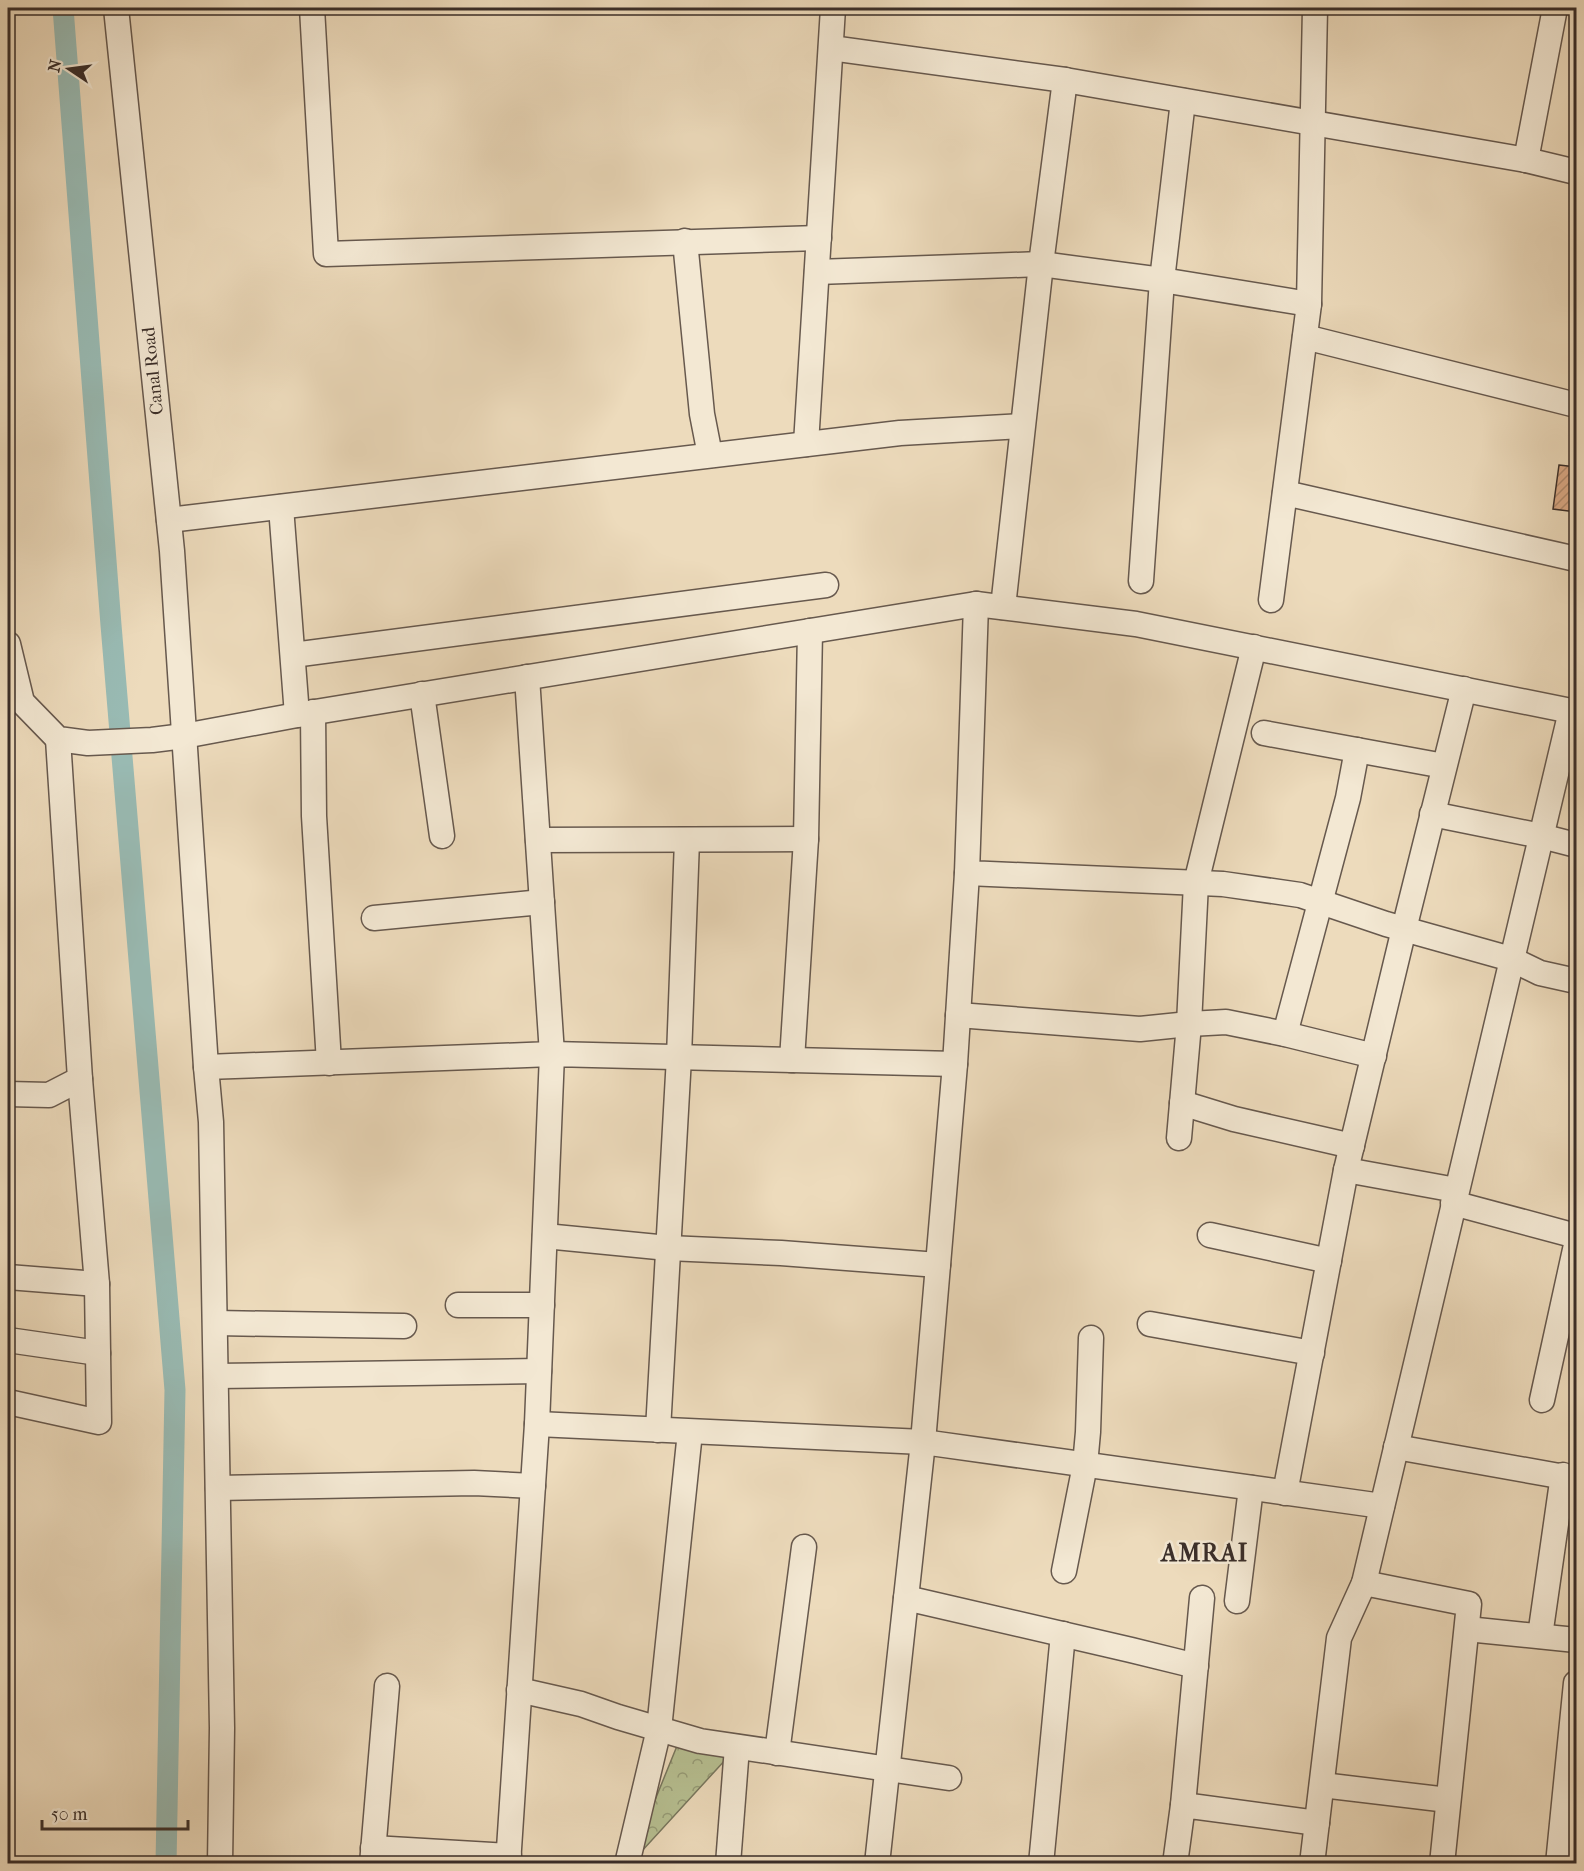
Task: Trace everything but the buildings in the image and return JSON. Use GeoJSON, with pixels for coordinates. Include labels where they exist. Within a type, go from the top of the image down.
{"type":"FeatureCollection","features":[{"type":"Feature","properties":{"kind":"street","name":"Canal Road"},"geometry":{"type":"LineString","coordinates":[[116,8],[169,520],[211,1122],[222,1728],[220,1863]]}},
{"type":"Feature","properties":{"kind":"street"},"geometry":{"type":"LineString","coordinates":[[312,8],[326,254],[819,238]]}},
{"type":"Feature","properties":{"kind":"street"},"geometry":{"type":"LineString","coordinates":[[806,444],[833,8]]}},
{"type":"Feature","properties":{"kind":"street"},"geometry":{"type":"LineString","coordinates":[[1271,600],[1309,304],[1315,8]]}},
{"type":"Feature","properties":{"kind":"street"},"geometry":{"type":"LineString","coordinates":[[1526,160],[1555,8]]}},
{"type":"Feature","properties":{"kind":"street"},"geometry":{"type":"LineString","coordinates":[[831,48],[1065,80],[1526,160],[1576,172]]}},
{"type":"Feature","properties":{"kind":"street"},"geometry":{"type":"LineString","coordinates":[[1002,607],[1041,264],[1065,80]]}},
{"type":"Feature","properties":{"kind":"street"},"geometry":{"type":"LineString","coordinates":[[1141,581],[1162,280],[1183,101]]}},
{"type":"Feature","properties":{"kind":"street"},"geometry":{"type":"LineString","coordinates":[[685,241],[702,414],[710,455]]}},
{"type":"Feature","properties":{"kind":"street"},"geometry":{"type":"LineString","coordinates":[[817,272],[1041,264],[1162,280],[1309,304]]}},
{"type":"Feature","properties":{"kind":"street"},"geometry":{"type":"LineString","coordinates":[[1305,337],[1576,405]]}},
{"type":"Feature","properties":{"kind":"street"},"geometry":{"type":"LineString","coordinates":[[169,520],[900,433],[1022,426]]}},
{"type":"Feature","properties":{"kind":"street"},"geometry":{"type":"LineString","coordinates":[[1285,493],[1576,559]]}},
{"type":"Feature","properties":{"kind":"street"},"geometry":{"type":"LineString","coordinates":[[280,507],[293,655],[305,714],[314,816],[329,1062]]}},
{"type":"Feature","properties":{"kind":"street"},"geometry":{"type":"LineString","coordinates":[[293,655],[826,585]]}},
{"type":"Feature","properties":{"kind":"street"},"geometry":{"type":"LineString","coordinates":[[877,1863],[923,1442],[955,1064],[967,873],[976,604]]}},
{"type":"Feature","properties":{"kind":"street"},"geometry":{"type":"LineString","coordinates":[[8,644],[22,702],[58,739],[88,742],[152,740],[184,736],[423,694],[976,604],[1136,624],[1574,711],[1511,959],[1364,1583],[1338,1638],[1312,1863]]}},
{"type":"Feature","properties":{"kind":"street"},"geometry":{"type":"LineString","coordinates":[[792,1060],[806,839],[810,631]]}},
{"type":"Feature","properties":{"kind":"street"},"geometry":{"type":"LineString","coordinates":[[1179,1138],[1189,1024],[1196,883],[1254,647]]}},
{"type":"Feature","properties":{"kind":"street"},"geometry":{"type":"LineString","coordinates":[[387,1686],[372,1856],[509,1860],[537,1424],[552,1054],[527,677]]}},
{"type":"Feature","properties":{"kind":"street"},"geometry":{"type":"LineString","coordinates":[[1285,1493],[1346,1170],[1464,689]]}},
{"type":"Feature","properties":{"kind":"street"},"geometry":{"type":"LineString","coordinates":[[423,694],[442,836]]}},
{"type":"Feature","properties":{"kind":"street"},"geometry":{"type":"LineString","coordinates":[[1264,733],[1444,766]]}},
{"type":"Feature","properties":{"kind":"street"},"geometry":{"type":"LineString","coordinates":[[8,1402],[99,1422],[97,1284],[80,1079],[58,739]]}},
{"type":"Feature","properties":{"kind":"street"},"geometry":{"type":"LineString","coordinates":[[1285,1034],[1348,798],[1358,750]]}},
{"type":"Feature","properties":{"kind":"street"},"geometry":{"type":"LineString","coordinates":[[1432,814],[1576,845]]}},
{"type":"Feature","properties":{"kind":"street"},"geometry":{"type":"LineString","coordinates":[[538,840],[806,839]]}},
{"type":"Feature","properties":{"kind":"street"},"geometry":{"type":"LineString","coordinates":[[658,1430],[679,1058],[687,840]]}},
{"type":"Feature","properties":{"kind":"street"},"geometry":{"type":"LineString","coordinates":[[967,873],[1223,884],[1300,896],[1511,959],[1540,973],[1576,981]]}},
{"type":"Feature","properties":{"kind":"street"},"geometry":{"type":"LineString","coordinates":[[374,918],[542,902]]}},
{"type":"Feature","properties":{"kind":"street"},"geometry":{"type":"LineString","coordinates":[[958,1014],[1140,1029],[1226,1022],[1374,1056]]}},
{"type":"Feature","properties":{"kind":"street"},"geometry":{"type":"LineString","coordinates":[[206,1067],[552,1054],[955,1064]]}},
{"type":"Feature","properties":{"kind":"street"},"geometry":{"type":"LineString","coordinates":[[8,1094],[49,1095],[80,1079]]}},
{"type":"Feature","properties":{"kind":"street"},"geometry":{"type":"LineString","coordinates":[[1182,1103],[1234,1119],[1352,1146]]}},
{"type":"Feature","properties":{"kind":"street"},"geometry":{"type":"LineString","coordinates":[[1346,1170],[1455,1197],[1576,1236]]}},
{"type":"Feature","properties":{"kind":"street"},"geometry":{"type":"LineString","coordinates":[[1210,1235],[1329,1261]]}},
{"type":"Feature","properties":{"kind":"street"},"geometry":{"type":"LineString","coordinates":[[545,1236],[668,1248],[781,1252],[938,1265]]}},
{"type":"Feature","properties":{"kind":"street"},"geometry":{"type":"LineString","coordinates":[[1542,1400],[1576,1245]]}},
{"type":"Feature","properties":{"kind":"street"},"geometry":{"type":"LineString","coordinates":[[8,1277],[97,1284]]}},
{"type":"Feature","properties":{"kind":"street"},"geometry":{"type":"LineString","coordinates":[[458,1305],[542,1305]]}},
{"type":"Feature","properties":{"kind":"street"},"geometry":{"type":"LineString","coordinates":[[216,1323],[404,1326]]}},
{"type":"Feature","properties":{"kind":"street"},"geometry":{"type":"LineString","coordinates":[[1150,1324],[1312,1353]]}},
{"type":"Feature","properties":{"kind":"street"},"geometry":{"type":"LineString","coordinates":[[1064,1571],[1085,1465],[1091,1338]]}},
{"type":"Feature","properties":{"kind":"street"},"geometry":{"type":"LineString","coordinates":[[8,1340],[98,1353]]}},
{"type":"Feature","properties":{"kind":"street"},"geometry":{"type":"LineString","coordinates":[[216,1376],[539,1371]]}},
{"type":"Feature","properties":{"kind":"street"},"geometry":{"type":"LineString","coordinates":[[537,1424],[923,1442],[1382,1506]]}},
{"type":"Feature","properties":{"kind":"street"},"geometry":{"type":"LineString","coordinates":[[627,1863],[659,1729],[690,1432]]}},
{"type":"Feature","properties":{"kind":"street"},"geometry":{"type":"LineString","coordinates":[[1396,1447],[1570,1477],[1540,1636]]}},
{"type":"Feature","properties":{"kind":"street"},"geometry":{"type":"LineString","coordinates":[[218,1488],[474,1483],[533,1486]]}},
{"type":"Feature","properties":{"kind":"street"},"geometry":{"type":"LineString","coordinates":[[1237,1601],[1251,1488]]}},
{"type":"Feature","properties":{"kind":"street"},"geometry":{"type":"LineString","coordinates":[[777,1753],[804,1547]]}},
{"type":"Feature","properties":{"kind":"street"},"geometry":{"type":"LineString","coordinates":[[1364,1583],[1469,1604],[1442,1863]]}},
{"type":"Feature","properties":{"kind":"street"},"geometry":{"type":"LineString","coordinates":[[906,1598],[1196,1666]]}},
{"type":"Feature","properties":{"kind":"street"},"geometry":{"type":"LineString","coordinates":[[1175,1863],[1183,1805],[1202,1598]]}},
{"type":"Feature","properties":{"kind":"street"},"geometry":{"type":"LineString","coordinates":[[1467,1629],[1576,1640]]}},
{"type":"Feature","properties":{"kind":"street"},"geometry":{"type":"LineString","coordinates":[[1041,1863],[1063,1634]]}},
{"type":"Feature","properties":{"kind":"street"},"geometry":{"type":"LineString","coordinates":[[1558,1863],[1576,1683]]}},
{"type":"Feature","properties":{"kind":"street"},"geometry":{"type":"LineString","coordinates":[[519,1690],[581,1704],[700,1741],[949,1778]]}},
{"type":"Feature","properties":{"kind":"street"},"geometry":{"type":"LineString","coordinates":[[728,1863],[737,1747]]}},
{"type":"Feature","properties":{"kind":"street"},"geometry":{"type":"LineString","coordinates":[[1322,1785],[1448,1800]]}},
{"type":"Feature","properties":{"kind":"street"},"geometry":{"type":"LineString","coordinates":[[1183,1805],[1317,1823]]}},
{"type":"Feature","properties":{"kind":"green space"},"geometry":{"type":"Polygon","coordinates":[[[679,1741],[737,1747],[629,1864],[679,1741]]]}},
{"type":"Feature","properties":{"kind":"waterway"},"geometry":{"type":"LineString","coordinates":[[63,8],[111,625],[175,1390],[166,1864]]}},
{"type":"Feature","properties":{"kind":"district","name":"AMRAI"},"geometry":{"type":"Point","coordinates":[1205,1553]}}]}
